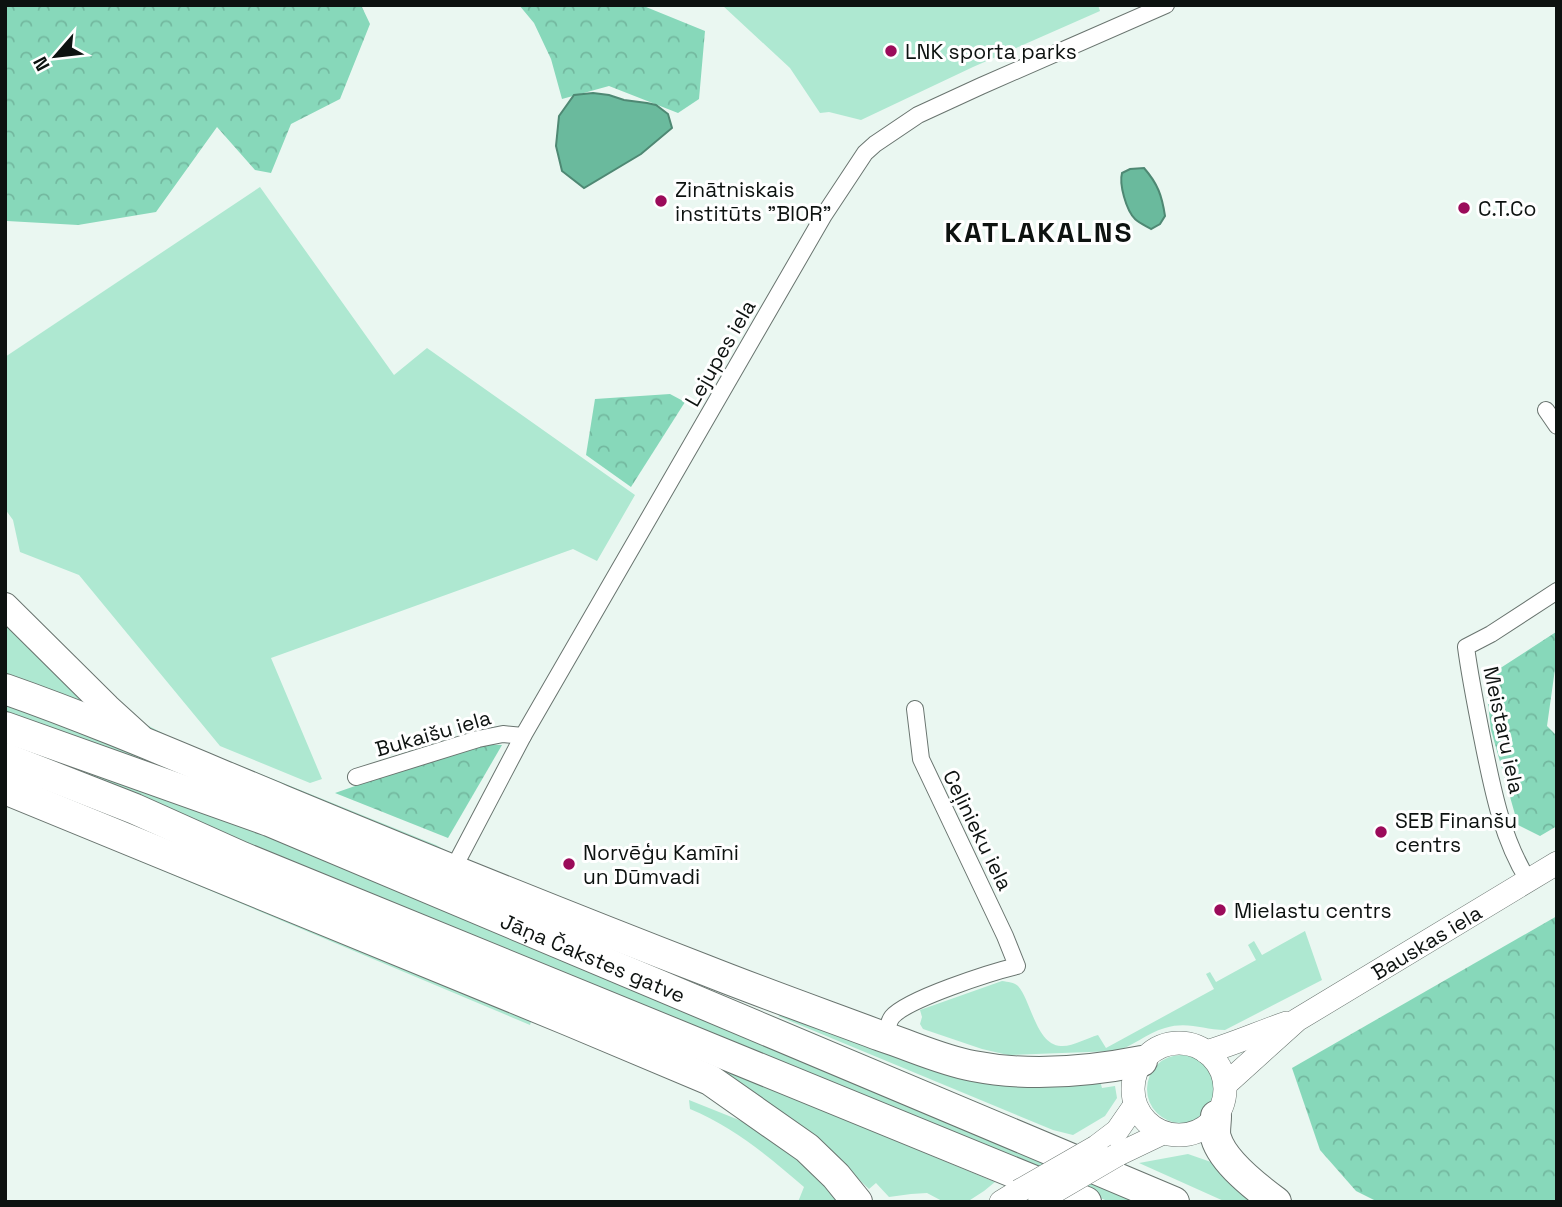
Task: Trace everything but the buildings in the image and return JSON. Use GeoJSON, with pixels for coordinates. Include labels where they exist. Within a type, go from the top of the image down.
{"type":"FeatureCollection","features":[{"type":"Feature","properties":{"kind":"highway"},"geometry":{"type":"LineString","coordinates":[[5,690],[149,745],[592,927],[925,1053],[972,1066],[1014,1072],[1106,1068],[1142,1061]]}},
{"type":"Feature","properties":{"kind":"highway","name":"Jāņa Čakstes gatve"},"geometry":{"type":"LineString","coordinates":[[5,727],[269,821],[1174,1202]]}},
{"type":"Feature","properties":{"kind":"highway","name":"Jāņa Čakstes gatve"},"geometry":{"type":"LineString","coordinates":[[5,758],[135,809],[242,857],[1086,1202]]}},
{"type":"Feature","properties":{"kind":"highway"},"geometry":{"type":"LineString","coordinates":[[5,789],[710,1080],[813,1153],[857,1202]]}},
{"type":"Feature","properties":{"kind":"highway"},"geometry":{"type":"LineString","coordinates":[[1216,1116],[1215,1137],[1224,1155],[1276,1202]]}},
{"type":"Feature","properties":{"kind":"main road"},"geometry":{"type":"LineString","coordinates":[[5,606],[107,708],[149,745]]}},
{"type":"Feature","properties":{"kind":"main road","name":"Bauskas iela"},"geometry":{"type":"LineString","coordinates":[[1224,1085],[1297,1020],[1557,863]]}},
{"type":"Feature","properties":{"kind":"main road","name":"Bauskas iela"},"geometry":{"type":"LineString","coordinates":[[1206,1052],[1297,1020]]}},
{"type":"Feature","properties":{"kind":"main road"},"geometry":{"type":"LineString","coordinates":[[1167,1044],[1188,1044],[1206,1052],[1221,1072],[1224,1085],[1224,1096],[1216,1116],[1208,1125],[1186,1135],[1163,1133],[1151,1126],[1135,1105],[1132,1090],[1135,1074],[1142,1061],[1167,1044]]}},
{"type":"Feature","properties":{"kind":"main road"},"geometry":{"type":"LineString","coordinates":[[1107,1151],[1135,1105]]}},
{"type":"Feature","properties":{"kind":"main road"},"geometry":{"type":"LineString","coordinates":[[1024,1199],[1107,1151],[1163,1133]]}},
{"type":"Feature","properties":{"kind":"street","name":"Lejupes iela"},"geometry":{"type":"LineString","coordinates":[[452,870],[523,736],[824,215],[865,153],[918,115],[1166,5]]}},
{"type":"Feature","properties":{"kind":"street"},"geometry":{"type":"LineString","coordinates":[[1546,410],[1557,426]]}},
{"type":"Feature","properties":{"kind":"street","name":"Meistaru iela"},"geometry":{"type":"LineString","coordinates":[[1528,880],[1513,855],[1501,819],[1487,761],[1466,647],[1557,591]]}},
{"type":"Feature","properties":{"kind":"street","name":"Ceļinieku iela"},"geometry":{"type":"LineString","coordinates":[[886,1037],[891,1017],[913,1002],[1017,966],[921,760],[915,709]]}},
{"type":"Feature","properties":{"kind":"street","name":"Bukaišu iela"},"geometry":{"type":"LineString","coordinates":[[356,777],[478,738],[503,734],[523,736]]}},
{"type":"Feature","properties":{"kind":"shaded area","name":"LNK sporta parks"},"geometry":{"type":"Polygon","coordinates":[[[722,5],[1098,5],[1100,11],[861,120],[829,112],[820,113],[790,68],[722,5]]]}},
{"type":"Feature","properties":{"kind":"shaded area"},"geometry":{"type":"Polygon","coordinates":[[[593,93],[656,105],[668,114],[672,128],[641,154],[584,188],[562,171],[556,146],[559,116],[574,95],[593,93]]]}},
{"type":"Feature","properties":{"kind":"shaded area"},"geometry":{"type":"Polygon","coordinates":[[[1144,168],[1159,190],[1165,216],[1160,224],[1151,229],[1132,215],[1122,190],[1122,173],[1130,169],[1144,168]]]}},
{"type":"Feature","properties":{"kind":"shaded area"},"geometry":{"type":"Polygon","coordinates":[[[260,187],[394,375],[427,348],[635,495],[597,561],[573,549],[271,658],[322,779],[310,783],[220,746],[79,575],[20,552],[13,520],[5,509],[5,357],[260,187]]]}},
{"type":"Feature","properties":{"kind":"shaded area"},"geometry":{"type":"Polygon","coordinates":[[[5,617],[99,710],[5,679],[5,617]]]}},
{"type":"Feature","properties":{"kind":"shaded area"},"geometry":{"type":"Polygon","coordinates":[[[5,699],[214,782],[211,790],[5,716],[5,699]]]}},
{"type":"Feature","properties":{"kind":"shaded area"},"geometry":{"type":"Polygon","coordinates":[[[145,724],[172,738],[445,850],[439,851],[144,727],[145,724]]]}},
{"type":"Feature","properties":{"kind":"shaded area"},"geometry":{"type":"Polygon","coordinates":[[[5,738],[223,818],[1156,1202],[1110,1202],[5,747],[5,738]]]}},
{"type":"Feature","properties":{"kind":"shaded area"},"geometry":{"type":"Polygon","coordinates":[[[5,769],[995,1182],[967,1202],[944,1202],[927,1193],[889,1197],[876,1183],[869,1189],[825,1147],[5,779],[5,769]]]}},
{"type":"Feature","properties":{"kind":"shaded area"},"geometry":{"type":"Polygon","coordinates":[[[117,845],[532,1019],[530,1025],[104,846],[117,845]]]}},
{"type":"Feature","properties":{"kind":"shaded area"},"geometry":{"type":"Polygon","coordinates":[[[1305,931],[1322,980],[1225,1030],[1173,1026],[1158,1030],[1115,1051],[1008,1055],[923,1029],[920,1024],[920,1010],[1002,981],[1018,986],[1040,1030],[1053,1044],[1070,1045],[1098,1035],[1106,1048],[1214,989],[1206,974],[1210,972],[1216,982],[1256,960],[1248,945],[1254,941],[1262,955],[1305,931]]]}},
{"type":"Feature","properties":{"kind":"shaded area"},"geometry":{"type":"Polygon","coordinates":[[[782,1014],[1100,1081],[1102,1088],[1115,1086],[1117,1098],[1105,1116],[1073,1135],[1053,1130],[778,1016],[782,1014]]]}},
{"type":"Feature","properties":{"kind":"shaded area"},"geometry":{"type":"Polygon","coordinates":[[[1181,1055],[1194,1058],[1205,1065],[1212,1076],[1215,1089],[1212,1102],[1205,1113],[1194,1120],[1181,1123],[1168,1120],[1157,1113],[1150,1102],[1147,1089],[1150,1076],[1157,1065],[1168,1058],[1181,1055]]]}},
{"type":"Feature","properties":{"kind":"shaded area"},"geometry":{"type":"Polygon","coordinates":[[[689,1100],[744,1122],[781,1147],[833,1190],[838,1202],[798,1202],[804,1187],[736,1134],[690,1109],[689,1100]]]}},
{"type":"Feature","properties":{"kind":"shaded area"},"geometry":{"type":"Polygon","coordinates":[[[1188,1154],[1211,1162],[1214,1166],[1220,1163],[1261,1202],[1226,1202],[1139,1163],[1188,1154]]]}},
{"type":"Feature","properties":{"kind":"green space"},"geometry":{"type":"Polygon","coordinates":[[[5,5],[361,5],[370,24],[340,99],[291,124],[271,173],[255,170],[217,127],[156,212],[78,225],[5,223],[5,5]]]}},
{"type":"Feature","properties":{"kind":"green space"},"geometry":{"type":"Polygon","coordinates":[[[519,5],[645,5],[705,31],[699,99],[678,113],[609,86],[562,99],[551,59],[534,23],[519,5]]]}},
{"type":"Feature","properties":{"kind":"green space"},"geometry":{"type":"Polygon","coordinates":[[[670,394],[685,402],[631,487],[586,455],[595,399],[670,394]]]}},
{"type":"Feature","properties":{"kind":"green space"},"geometry":{"type":"Polygon","coordinates":[[[1556,632],[1556,662],[1547,726],[1557,736],[1557,826],[1540,836],[1518,825],[1491,730],[1485,678],[1556,632]]]}},
{"type":"Feature","properties":{"kind":"green space"},"geometry":{"type":"Polygon","coordinates":[[[476,744],[502,745],[448,838],[335,793],[476,744]]]}},
{"type":"Feature","properties":{"kind":"green space"},"geometry":{"type":"Polygon","coordinates":[[[1557,916],[1557,1202],[1378,1202],[1356,1191],[1320,1150],[1292,1068],[1557,916]]]}},
{"type":"Feature","properties":{"kind":"place","name":"LNK sporta parks"},"geometry":{"type":"Point","coordinates":[891,51]}},
{"type":"Feature","properties":{"kind":"place","name":"Zinātniskais institūts \"BIOR\""},"geometry":{"type":"Point","coordinates":[661,201]}},
{"type":"Feature","properties":{"kind":"place","name":"C.T.Co"},"geometry":{"type":"Point","coordinates":[1464,208]}},
{"type":"Feature","properties":{"kind":"place","name":"SEB Finanšu centrs"},"geometry":{"type":"Point","coordinates":[1381,832]}},
{"type":"Feature","properties":{"kind":"place","name":"Norvēģu Kamīni un Dūmvadi"},"geometry":{"type":"Point","coordinates":[569,864]}},
{"type":"Feature","properties":{"kind":"place","name":"Mielastu centrs"},"geometry":{"type":"Point","coordinates":[1220,910]}},
{"type":"Feature","properties":{"kind":"district","name":"KATLAKALNS"},"geometry":{"type":"Point","coordinates":[1039,232]}}]}
